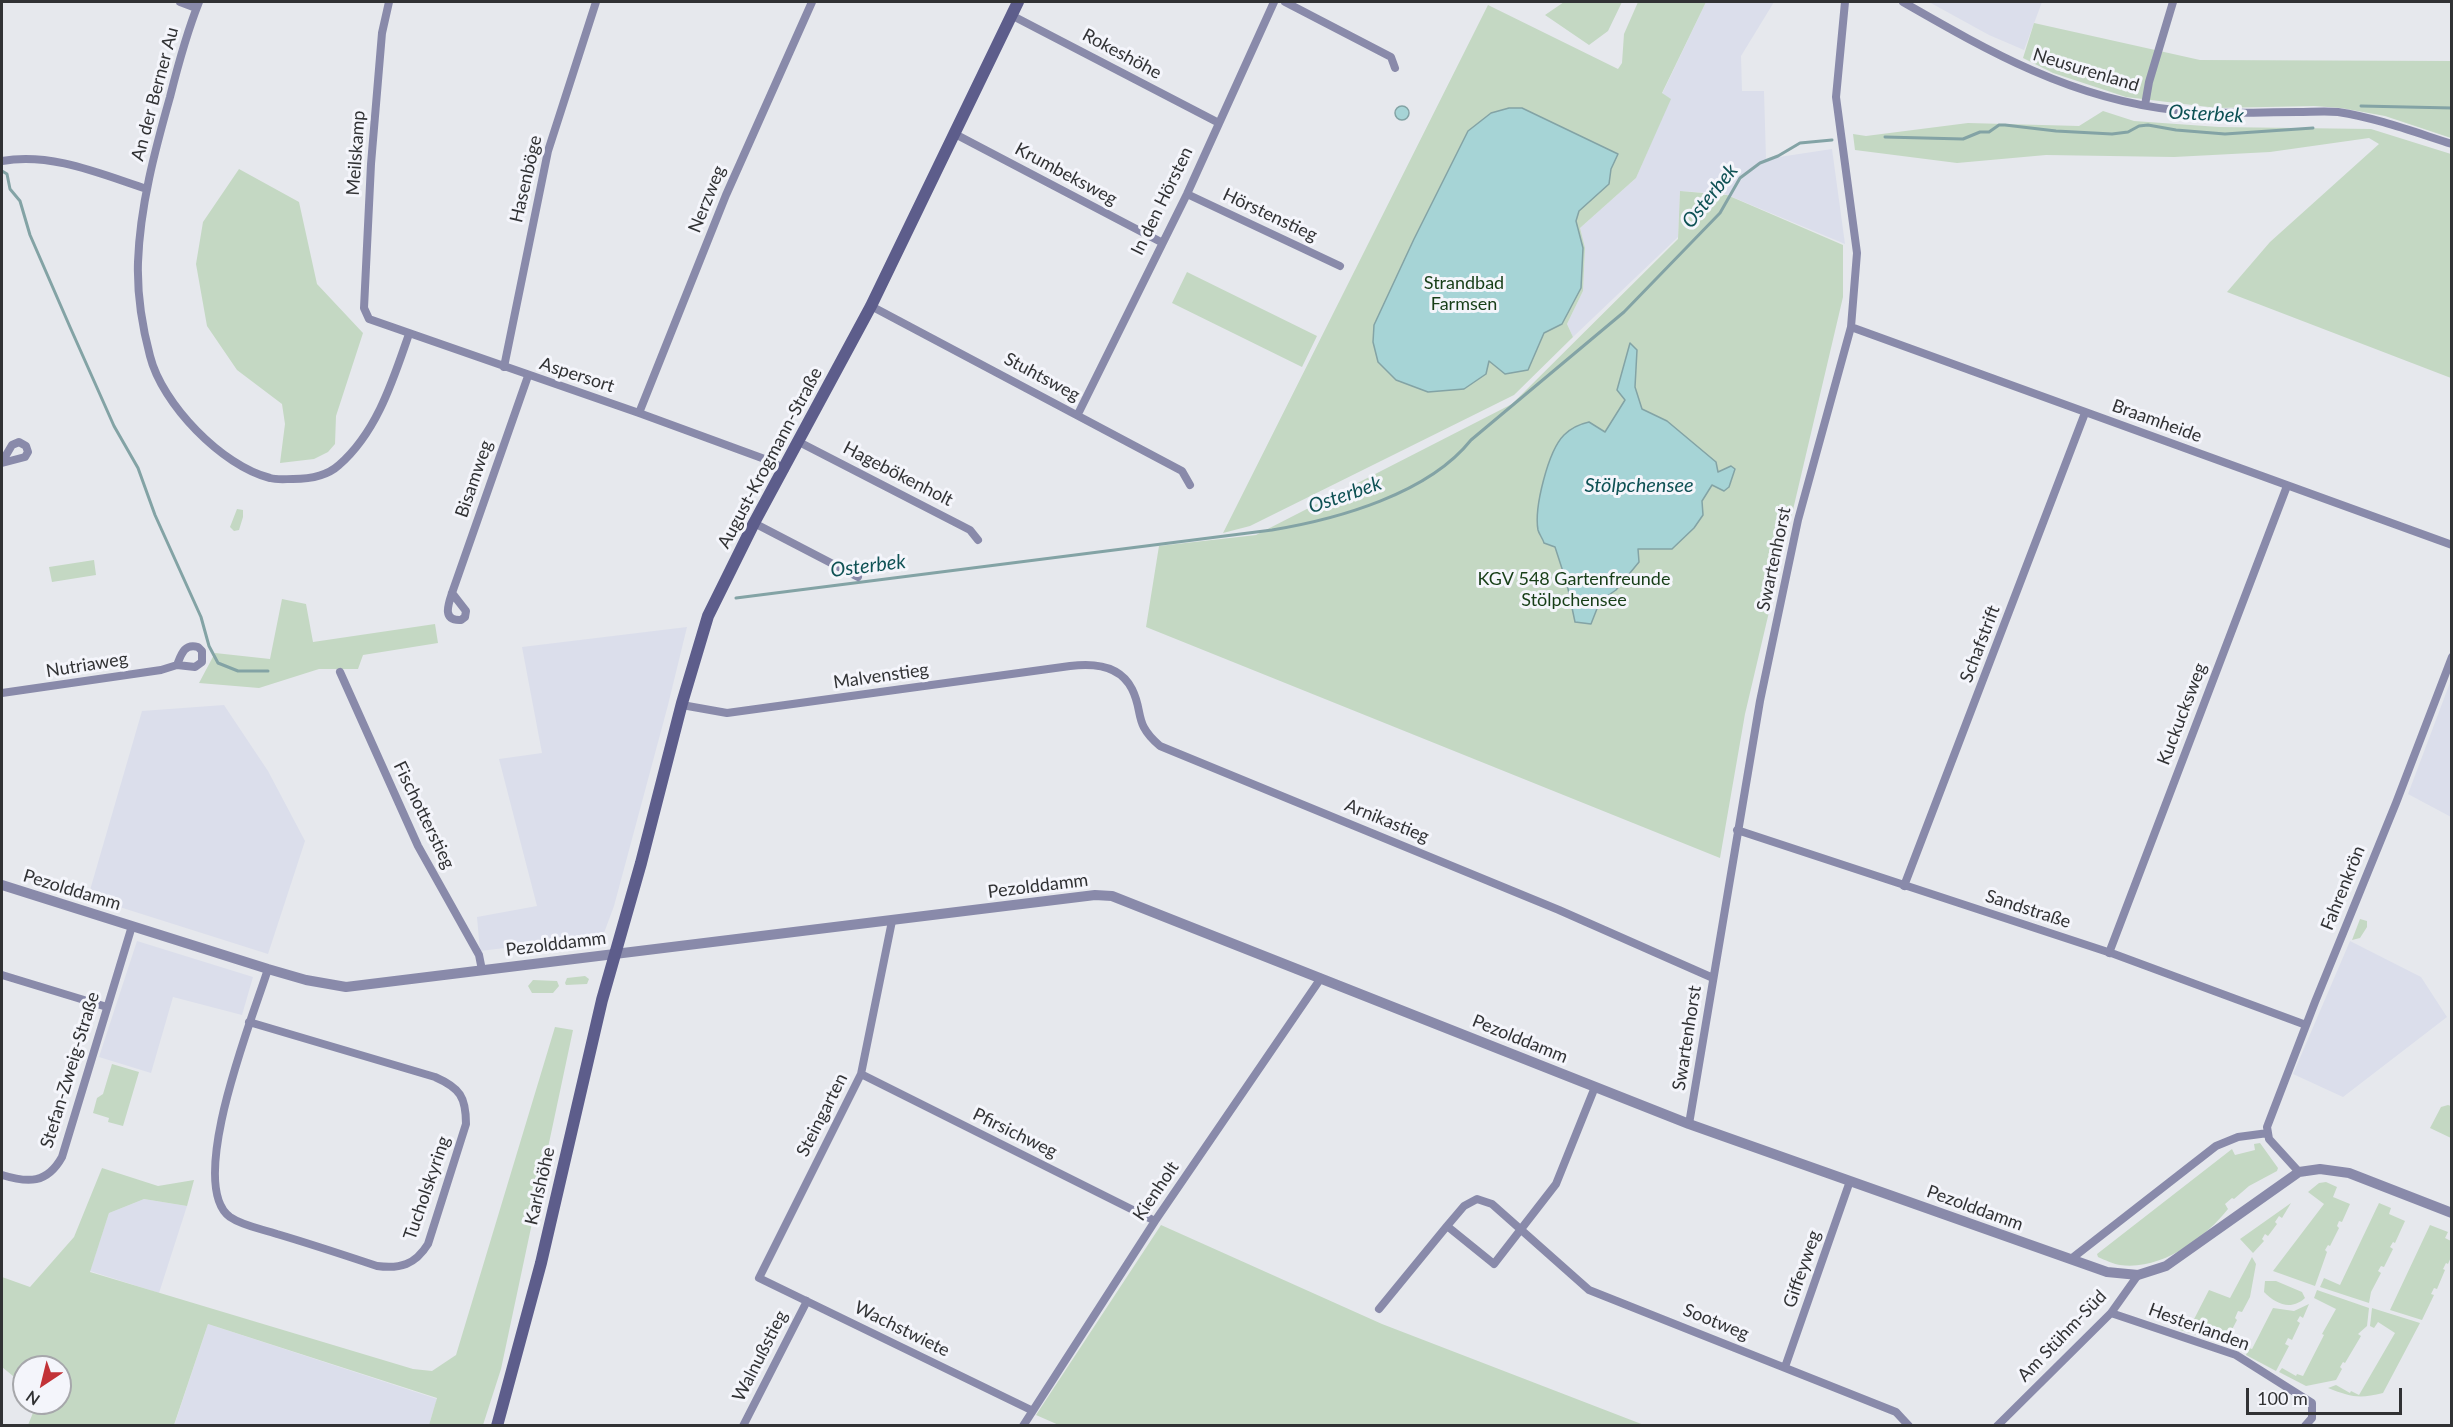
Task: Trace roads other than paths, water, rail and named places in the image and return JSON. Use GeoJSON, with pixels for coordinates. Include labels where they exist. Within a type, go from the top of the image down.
{"type":"FeatureCollection","features":[{"type":"Feature","properties":{"kind":"main road","name":"August-Krogmann-Straße"},"geometry":{"type":"LineString","coordinates":[[615,954],[708,616],[754,523],[871,306],[1018,2]]}},
{"type":"Feature","properties":{"kind":"main road","name":"Karlshöhe"},"geometry":{"type":"LineString","coordinates":[[497,1425],[541,1263],[602,1000],[615,954]]}},
{"type":"Feature","properties":{"kind":"street","name":"An der Berner Au"},"geometry":{"type":"LineString","coordinates":[[180,2],[197,5],[166,111],[147,189],[138,261],[140,303],[151,359],[172,402],[204,437],[228,458],[244,467],[270,478],[304,479],[325,474],[338,466],[358,444],[376,417],[393,381],[409,334]]}},
{"type":"Feature","properties":{"kind":"street","name":"Meilskamp"},"geometry":{"type":"LineString","coordinates":[[364,308],[373,140],[382,33],[389,2]]}},
{"type":"Feature","properties":{"kind":"street","name":"Hasenböge"},"geometry":{"type":"LineString","coordinates":[[504,367],[548,151],[596,2]]}},
{"type":"Feature","properties":{"kind":"street","name":"Nerzweg"},"geometry":{"type":"LineString","coordinates":[[639,413],[726,195],[812,2]]}},
{"type":"Feature","properties":{"kind":"street","name":"In den Hörsten"},"geometry":{"type":"LineString","coordinates":[[1078,414],[1186,194],[1217,122],[1274,2]]}},
{"type":"Feature","properties":{"kind":"street"},"geometry":{"type":"LineString","coordinates":[[1285,2],[1391,57],[1395,68]]}},
{"type":"Feature","properties":{"kind":"street","name":"Swartenhorst"},"geometry":{"type":"LineString","coordinates":[[1689,1124],[1756,720],[1798,520],[1851,327],[1857,253],[1836,97],[1845,2]]}},
{"type":"Feature","properties":{"kind":"street","name":"Neusurenland"},"geometry":{"type":"LineString","coordinates":[[1903,2],[1981,47],[2023,68],[2097,94],[2145,105],[2204,112],[2337,112],[2382,121],[2451,144]]}},
{"type":"Feature","properties":{"kind":"street"},"geometry":{"type":"LineString","coordinates":[[2145,105],[2149,82],[2173,2]]}},
{"type":"Feature","properties":{"kind":"street","name":"Rokeshöhe"},"geometry":{"type":"LineString","coordinates":[[1011,15],[1217,122]]}},
{"type":"Feature","properties":{"kind":"street","name":"Krumbeksweg"},"geometry":{"type":"LineString","coordinates":[[955,134],[1161,242]]}},
{"type":"Feature","properties":{"kind":"street","name":"An der Berner Au"},"geometry":{"type":"LineString","coordinates":[[2,161],[22,158],[70,165],[147,189]]}},
{"type":"Feature","properties":{"kind":"street","name":"Hörstenstieg"},"geometry":{"type":"LineString","coordinates":[[1186,194],[1340,266]]}},
{"type":"Feature","properties":{"kind":"street","name":"Stuhtsweg"},"geometry":{"type":"LineString","coordinates":[[871,306],[1182,471],[1190,485]]}},
{"type":"Feature","properties":{"kind":"street","name":"Aspersort"},"geometry":{"type":"LineString","coordinates":[[364,308],[369,319],[639,413],[770,461],[785,469]]}},
{"type":"Feature","properties":{"kind":"street","name":"Braamheide"},"geometry":{"type":"LineString","coordinates":[[1851,327],[2451,545]]}},
{"type":"Feature","properties":{"kind":"street","name":"Bisamweg"},"geometry":{"type":"LineString","coordinates":[[452,593],[528,376]]}},
{"type":"Feature","properties":{"kind":"street","name":"Schafstrift"},"geometry":{"type":"LineString","coordinates":[[1904,886],[2085,412]]}},
{"type":"Feature","properties":{"kind":"street","name":"Hagebökenholt"},"geometry":{"type":"LineString","coordinates":[[799,442],[970,530],[978,540]]}},
{"type":"Feature","properties":{"kind":"street","name":"Kuckucksweg"},"geometry":{"type":"LineString","coordinates":[[2109,953],[2287,486]]}},
{"type":"Feature","properties":{"kind":"street"},"geometry":{"type":"LineString","coordinates":[[754,523],[858,577]]}},
{"type":"Feature","properties":{"kind":"street","name":"Fahrenkrön"},"geometry":{"type":"LineString","coordinates":[[2268,1133],[2267,1127],[2306,1025],[2396,803],[2451,657]]}},
{"type":"Feature","properties":{"kind":"street","name":"Malvenstieg"},"geometry":{"type":"LineString","coordinates":[[682,705],[727,713],[1084,664]]}},
{"type":"Feature","properties":{"kind":"street","name":"Arnikastieg"},"geometry":{"type":"LineString","coordinates":[[1084,664],[1104,666],[1120,675],[1131,688],[1144,729],[1160,746],[1559,910],[1713,978]]}},
{"type":"Feature","properties":{"kind":"street","name":"Nutriaweg"},"geometry":{"type":"LineString","coordinates":[[2,693],[69,685],[161,670],[177,665]]}},
{"type":"Feature","properties":{"kind":"street","name":"Fischotterstieg"},"geometry":{"type":"LineString","coordinates":[[340,672],[418,846],[479,956],[482,970]]}},
{"type":"Feature","properties":{"kind":"street","name":"Sandstraße"},"geometry":{"type":"LineString","coordinates":[[1737,830],[2109,953],[2306,1025]]}},
{"type":"Feature","properties":{"kind":"street","name":"Pezolddamm"},"geometry":{"type":"LineString","coordinates":[[2,885],[268,969],[306,980],[346,987],[1095,895],[1112,896],[1689,1124],[2107,1272],[2138,1275]]}},
{"type":"Feature","properties":{"kind":"street","name":"Steingarten"},"geometry":{"type":"LineString","coordinates":[[759,1278],[861,1074],[892,921]]}},
{"type":"Feature","properties":{"kind":"street","name":"Stefan-Zweig-Straße"},"geometry":{"type":"LineString","coordinates":[[2,1175],[22,1181],[37,1180],[57,1165],[62,1157],[132,926]]}},
{"type":"Feature","properties":{"kind":"street","name":"Tucholskyring"},"geometry":{"type":"LineString","coordinates":[[249,1022],[435,1077],[450,1084],[461,1093],[466,1111],[466,1124],[428,1244],[421,1255],[408,1265],[394,1268],[377,1266],[240,1222],[229,1216],[220,1204],[215,1187],[221,1116],[249,1022],[268,969]]}},
{"type":"Feature","properties":{"kind":"street"},"geometry":{"type":"LineString","coordinates":[[2,975],[107,1007]]}},
{"type":"Feature","properties":{"kind":"street","name":"Kienholt"},"geometry":{"type":"LineString","coordinates":[[1023,1425],[1155,1221],[1321,978]]}},
{"type":"Feature","properties":{"kind":"street","name":"Pfirsichweg"},"geometry":{"type":"LineString","coordinates":[[861,1074],[1155,1221]]}},
{"type":"Feature","properties":{"kind":"street"},"geometry":{"type":"LineString","coordinates":[[1378,1309],[1447,1227],[1494,1264],[1556,1184],[1595,1087]]}},
{"type":"Feature","properties":{"kind":"street"},"geometry":{"type":"LineString","coordinates":[[2071,1259],[2216,1146],[2238,1137],[2268,1133],[2269,1139],[2300,1172]]}},
{"type":"Feature","properties":{"kind":"street"},"geometry":{"type":"LineString","coordinates":[[2138,1275],[2166,1266],[2300,1172],[2320,1169],[2349,1173],[2451,1213]]}},
{"type":"Feature","properties":{"kind":"street","name":"Giffeyweg"},"geometry":{"type":"LineString","coordinates":[[1785,1367],[1850,1181]]}},
{"type":"Feature","properties":{"kind":"street","name":"Sootweg"},"geometry":{"type":"LineString","coordinates":[[1447,1227],[1464,1206],[1477,1199],[1492,1204],[1588,1290],[1896,1412],[1909,1425]]}},
{"type":"Feature","properties":{"kind":"street","name":"Am Stühm-Süd"},"geometry":{"type":"LineString","coordinates":[[1997,1425],[2111,1313],[2138,1275]]}},
{"type":"Feature","properties":{"kind":"street","name":"Wachstwiete"},"geometry":{"type":"LineString","coordinates":[[759,1278],[1031,1410]]}},
{"type":"Feature","properties":{"kind":"street","name":"Walnußstieg"},"geometry":{"type":"LineString","coordinates":[[743,1425],[807,1301]]}},
{"type":"Feature","properties":{"kind":"street","name":"Hesterlanden"},"geometry":{"type":"LineString","coordinates":[[2111,1313],[2236,1355],[2312,1403],[2312,1418],[2305,1425]]}},
{"type":"Feature","properties":{"kind":"water"},"geometry":{"type":"Polygon","coordinates":[[[1402,106],[1407,108],[1409,113],[1407,118],[1402,120],[1397,118],[1395,113],[1397,108],[1402,106]]]}},
{"type":"Feature","properties":{"kind":"water"},"geometry":{"type":"Polygon","coordinates":[[[1509,108],[1522,108],[1618,154],[1611,169],[1609,184],[1579,211],[1576,221],[1583,248],[1581,288],[1562,324],[1544,333],[1528,370],[1505,374],[1489,361],[1486,374],[1464,389],[1428,392],[1396,380],[1378,362],[1373,342],[1374,325],[1468,131],[1491,113],[1509,108]]]}},
{"type":"Feature","properties":{"kind":"water","name":"Stölpchensee"},"geometry":{"type":"Polygon","coordinates":[[[1630,343],[1637,350],[1635,387],[1642,409],[1667,421],[1716,462],[1718,472],[1731,466],[1735,469],[1729,487],[1724,491],[1712,485],[1702,501],[1703,515],[1694,528],[1672,549],[1638,549],[1639,562],[1616,590],[1600,601],[1591,624],[1575,622],[1567,584],[1555,547],[1544,543],[1538,530],[1540,494],[1548,466],[1564,435],[1589,422],[1605,432],[1625,400],[1617,390],[1630,343]]]}},
{"type":"Feature","properties":{"kind":"waterway","name":"Osterbek"},"geometry":{"type":"LineString","coordinates":[[2361,106],[2452,108]]}},
{"type":"Feature","properties":{"kind":"waterway","name":"Osterbek"},"geometry":{"type":"LineString","coordinates":[[1885,137],[1963,139],[1980,132],[1989,132],[1999,125],[2112,134],[2128,132],[2139,126],[2148,125],[2225,134],[2313,128]]}},
{"type":"Feature","properties":{"kind":"waterway","name":"Osterbek"},"geometry":{"type":"LineString","coordinates":[[736,598],[1272,530],[1325,519],[1380,501],[1407,489],[1453,459],[1471,440],[1624,312],[1720,213],[1740,178],[1760,163],[1800,143],[1832,140]]}},
{"type":"Feature","properties":{"kind":"waterway"},"geometry":{"type":"LineString","coordinates":[[2,171],[7,174],[10,189],[20,201],[30,235],[114,426],[138,468],[155,515],[201,617],[209,646],[218,663],[238,671],[268,671]]}},
{"type":"Feature","properties":{"kind":"park label","name":"Strandbad Farmsen"},"geometry":{"type":"Point","coordinates":[1464,293]}},
{"type":"Feature","properties":{"kind":"park label","name":"KGV 548 Gartenfreunde Stölpchensee"},"geometry":{"type":"Point","coordinates":[1574,589]}}]}
